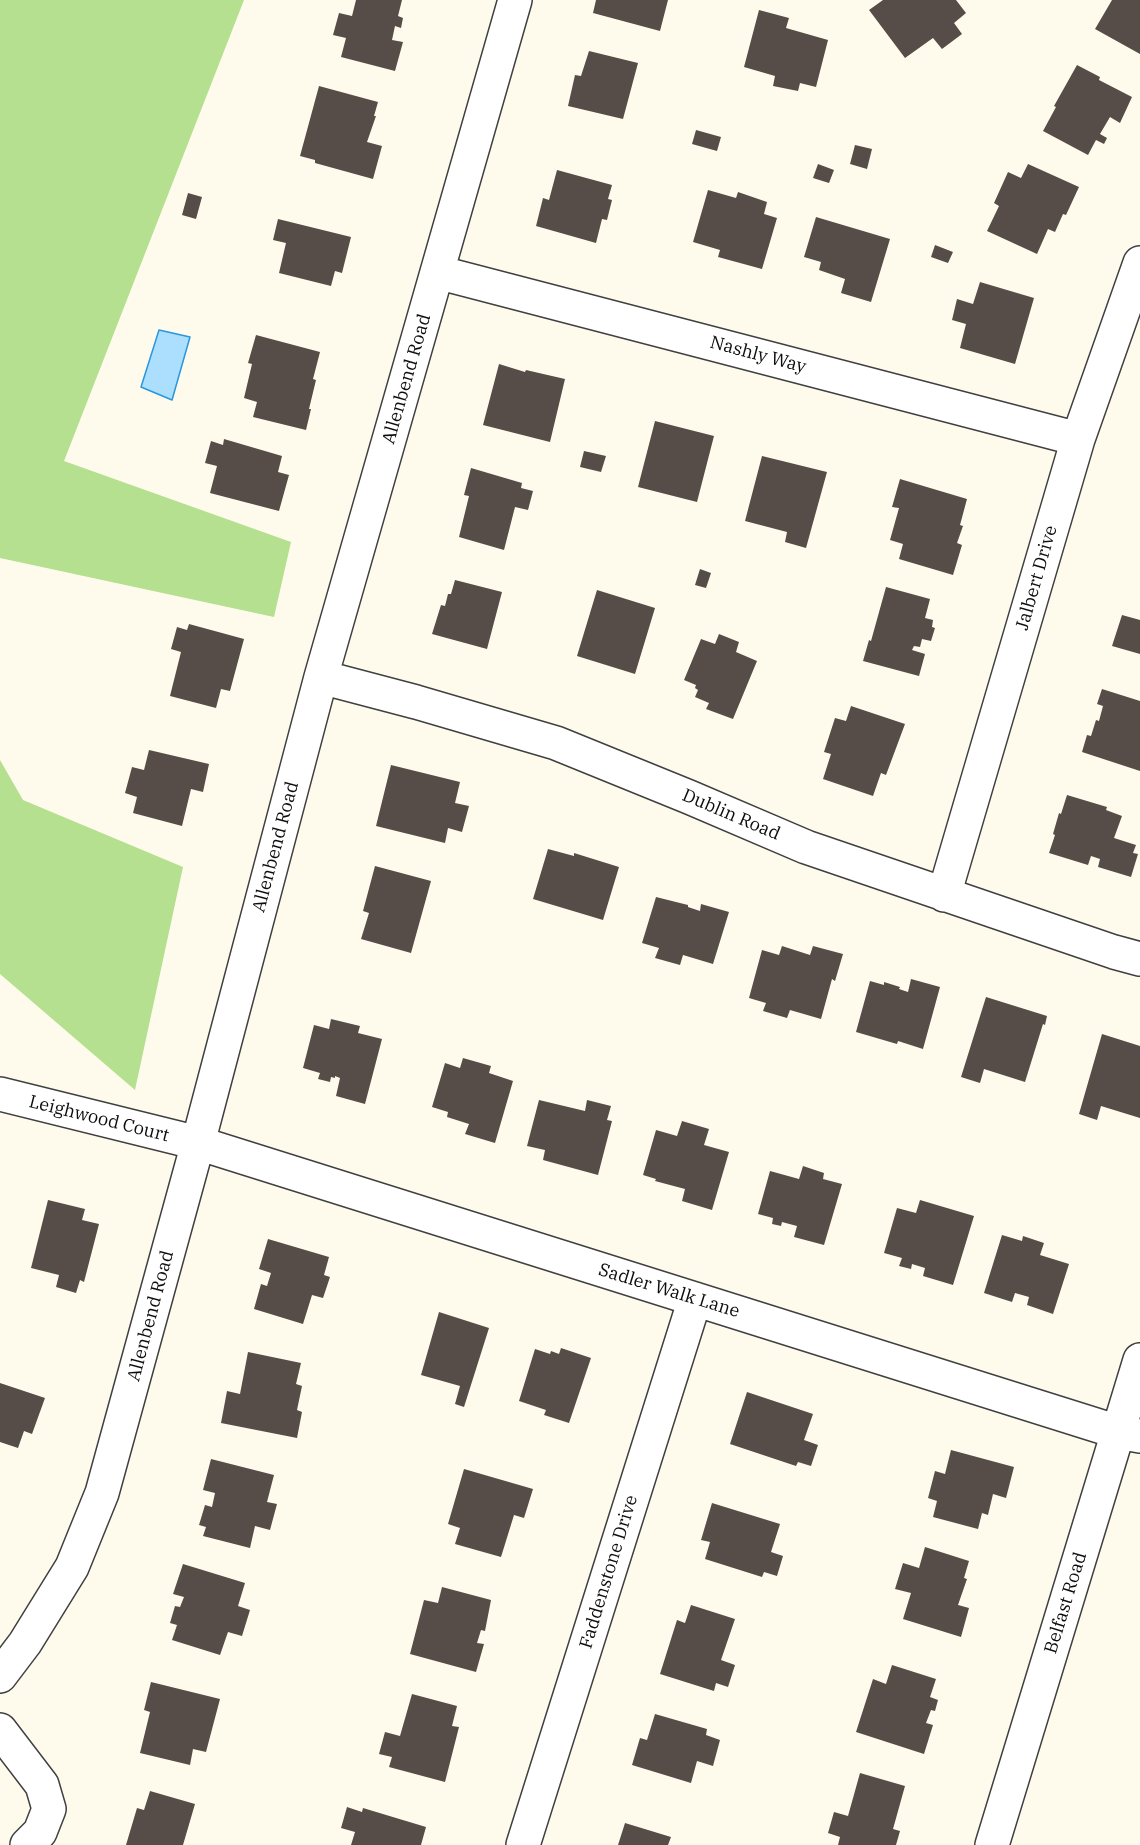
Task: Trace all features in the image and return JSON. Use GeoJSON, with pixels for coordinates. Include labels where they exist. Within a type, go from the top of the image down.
{"type":"FeatureCollection","features":[{"type":"Feature","properties":{"kind":"street","name":"Allenbend Road"},"geometry":{"type":"LineString","coordinates":[[0,1676],[25,1643],[72,1567],[102,1493],[198,1143],[321,678],[515,0]]}},
{"type":"Feature","properties":{"kind":"street","name":"Jalbert Drive"},"geometry":{"type":"LineString","coordinates":[[944,896],[1078,439],[1140,263]]}},
{"type":"Feature","properties":{"kind":"street","name":"Nashly Way"},"geometry":{"type":"LineString","coordinates":[[437,272],[1078,439]]}},
{"type":"Feature","properties":{"kind":"street","name":"Dublin Road"},"geometry":{"type":"LineString","coordinates":[[321,678],[416,702],[556,743],[806,847],[944,896],[1140,959]]}},
{"type":"Feature","properties":{"kind":"street","name":"Leighwood Court"},"geometry":{"type":"LineString","coordinates":[[0,1094],[198,1143]]}},
{"type":"Feature","properties":{"kind":"street","name":"Sadler Walk Lane"},"geometry":{"type":"LineString","coordinates":[[198,1143],[1129,1434]]}},
{"type":"Feature","properties":{"kind":"street","name":"Faddenstone Drive"},"geometry":{"type":"LineString","coordinates":[[523,1845],[694,1299]]}},
{"type":"Feature","properties":{"kind":"street","name":"Belfast Road"},"geometry":{"type":"LineString","coordinates":[[992,1845],[1129,1434],[1140,1360]]}},
{"type":"Feature","properties":{"kind":"street"},"geometry":{"type":"LineString","coordinates":[[0,1730],[42,1785],[49,1809],[40,1832],[27,1845]]}},
{"type":"Feature","properties":{"kind":"green space"},"geometry":{"type":"Polygon","coordinates":[[[0,0],[244,0],[64,461],[291,542],[274,617],[0,558],[0,0]]]}},
{"type":"Feature","properties":{"kind":"green space"},"geometry":{"type":"Polygon","coordinates":[[[0,760],[23,800],[183,867],[135,1090],[0,974],[0,760]]]}},
{"type":"Feature","properties":{"kind":"water"},"geometry":{"type":"Polygon","coordinates":[[[159,330],[190,337],[172,400],[141,387],[159,330]]]}},
{"type":"Feature","properties":{"kind":"building"},"geometry":{"type":"Polygon","coordinates":[[[356,0],[402,0],[398,16],[403,18],[401,28],[395,26],[392,40],[403,42],[395,71],[341,57],[346,38],[333,35],[339,13],[352,16],[356,0]]]}},
{"type":"Feature","properties":{"kind":"building"},"geometry":{"type":"Polygon","coordinates":[[[596,0],[668,0],[660,31],[593,13],[596,0]]]}},
{"type":"Feature","properties":{"kind":"building"},"geometry":{"type":"Polygon","coordinates":[[[883,0],[956,0],[966,13],[954,23],[962,34],[942,49],[933,38],[905,58],[869,10],[883,0]]]}},
{"type":"Feature","properties":{"kind":"building"},"geometry":{"type":"Polygon","coordinates":[[[1112,0],[1140,0],[1140,54],[1095,29],[1112,0]]]}},
{"type":"Feature","properties":{"kind":"building"},"geometry":{"type":"Polygon","coordinates":[[[759,10],[789,18],[786,28],[828,40],[816,87],[800,83],[798,91],[773,86],[775,76],[744,67],[759,10]]]}},
{"type":"Feature","properties":{"kind":"building"},"geometry":{"type":"Polygon","coordinates":[[[589,51],[638,63],[623,119],[568,106],[575,75],[581,76],[589,51]]]}},
{"type":"Feature","properties":{"kind":"building"},"geometry":{"type":"Polygon","coordinates":[[[1077,65],[1100,77],[1099,80],[1132,97],[1120,123],[1110,117],[1100,134],[1107,138],[1104,144],[1096,140],[1088,155],[1043,131],[1077,65]]]}},
{"type":"Feature","properties":{"kind":"building"},"geometry":{"type":"Polygon","coordinates":[[[319,86],[378,102],[367,142],[382,146],[373,179],[315,163],[315,160],[300,156],[319,86]]]}},
{"type":"Feature","properties":{"kind":"building"},"geometry":{"type":"Polygon","coordinates":[[[696,130],[721,137],[717,151],[692,144],[696,130]]]}},
{"type":"Feature","properties":{"kind":"building"},"geometry":{"type":"Polygon","coordinates":[[[855,145],[872,149],[867,169],[850,164],[855,145]]]}},
{"type":"Feature","properties":{"kind":"building"},"geometry":{"type":"Polygon","coordinates":[[[818,164],[834,170],[829,183],[813,178],[818,164]]]}},
{"type":"Feature","properties":{"kind":"building"},"geometry":{"type":"Polygon","coordinates":[[[1028,164],[1079,187],[1055,232],[1048,229],[1037,254],[987,231],[999,206],[994,203],[1008,172],[1021,178],[1028,164]]]}},
{"type":"Feature","properties":{"kind":"building"},"geometry":{"type":"Polygon","coordinates":[[[557,170],[612,185],[608,199],[612,200],[607,220],[602,219],[596,243],[536,226],[543,198],[549,200],[557,170]]]}},
{"type":"Feature","properties":{"kind":"building"},"geometry":{"type":"Polygon","coordinates":[[[708,190],[736,198],[738,192],[767,202],[764,214],[777,218],[762,269],[718,257],[720,250],[693,242],[708,190]]]}},
{"type":"Feature","properties":{"kind":"building"},"geometry":{"type":"Polygon","coordinates":[[[188,193],[202,197],[196,219],[182,215],[188,193]]]}},
{"type":"Feature","properties":{"kind":"building"},"geometry":{"type":"Polygon","coordinates":[[[816,217],[890,239],[871,302],[841,293],[845,279],[819,270],[821,262],[804,257],[816,217]]]}},
{"type":"Feature","properties":{"kind":"building"},"geometry":{"type":"Polygon","coordinates":[[[278,219],[351,237],[342,273],[335,271],[331,286],[279,273],[286,243],[273,240],[278,219]]]}},
{"type":"Feature","properties":{"kind":"building"},"geometry":{"type":"Polygon","coordinates":[[[935,245],[953,252],[948,263],[931,257],[935,245]]]}},
{"type":"Feature","properties":{"kind":"building"},"geometry":{"type":"Polygon","coordinates":[[[980,282],[1034,298],[1015,364],[960,348],[966,324],[952,320],[957,299],[973,304],[980,282]]]}},
{"type":"Feature","properties":{"kind":"building"},"geometry":{"type":"Polygon","coordinates":[[[256,335],[320,352],[313,379],[316,380],[306,430],[253,417],[257,402],[244,398],[252,364],[248,363],[256,335]]]}},
{"type":"Feature","properties":{"kind":"building"},"geometry":{"type":"Polygon","coordinates":[[[499,364],[525,372],[526,370],[565,379],[550,442],[483,425],[499,364]]]}},
{"type":"Feature","properties":{"kind":"building"},"geometry":{"type":"Polygon","coordinates":[[[655,421],[714,436],[697,502],[638,487],[655,421]]]}},
{"type":"Feature","properties":{"kind":"building"},"geometry":{"type":"Polygon","coordinates":[[[224,439],[282,456],[278,472],[289,475],[279,511],[210,493],[217,466],[205,463],[211,441],[223,445],[224,439]]]}},
{"type":"Feature","properties":{"kind":"building"},"geometry":{"type":"Polygon","coordinates":[[[584,451],[606,456],[601,472],[580,467],[584,451]]]}},
{"type":"Feature","properties":{"kind":"building"},"geometry":{"type":"Polygon","coordinates":[[[762,456],[827,472],[806,548],[785,542],[787,532],[745,521],[762,456]]]}},
{"type":"Feature","properties":{"kind":"building"},"geometry":{"type":"Polygon","coordinates":[[[471,468],[522,483],[521,488],[533,491],[528,510],[515,507],[504,550],[459,537],[469,496],[464,495],[471,468]]]}},
{"type":"Feature","properties":{"kind":"building"},"geometry":{"type":"Polygon","coordinates":[[[900,479],[967,499],[960,525],[963,526],[957,543],[962,545],[953,575],[899,559],[903,544],[890,540],[899,508],[892,507],[900,479]]]}},
{"type":"Feature","properties":{"kind":"building"},"geometry":{"type":"Polygon","coordinates":[[[700,569],[711,573],[706,588],[695,585],[700,569]]]}},
{"type":"Feature","properties":{"kind":"building"},"geometry":{"type":"Polygon","coordinates":[[[455,580],[502,592],[487,649],[432,634],[441,605],[445,606],[455,580]]]}},
{"type":"Feature","properties":{"kind":"building"},"geometry":{"type":"Polygon","coordinates":[[[886,587],[930,599],[925,618],[933,620],[932,627],[935,628],[931,641],[922,639],[920,647],[914,646],[912,650],[925,654],[919,676],[863,661],[886,587]]]}},
{"type":"Feature","properties":{"kind":"building"},"geometry":{"type":"Polygon","coordinates":[[[597,590],[655,608],[635,674],[577,656],[597,590]]]}},
{"type":"Feature","properties":{"kind":"building"},"geometry":{"type":"Polygon","coordinates":[[[1122,615],[1140,620],[1140,654],[1112,646],[1122,615]]]}},
{"type":"Feature","properties":{"kind":"building"},"geometry":{"type":"Polygon","coordinates":[[[189,624],[244,639],[230,691],[221,689],[216,708],[170,696],[181,652],[171,649],[177,627],[187,630],[189,624]]]}},
{"type":"Feature","properties":{"kind":"building"},"geometry":{"type":"Polygon","coordinates":[[[719,634],[739,642],[736,652],[757,661],[733,719],[706,709],[709,703],[695,697],[698,690],[695,688],[696,685],[684,680],[701,639],[715,644],[719,634]]]}},
{"type":"Feature","properties":{"kind":"building"},"geometry":{"type":"Polygon","coordinates":[[[1102,689],[1140,701],[1140,771],[1082,752],[1087,735],[1091,736],[1096,720],[1099,721],[1103,706],[1097,704],[1102,689]]]}},
{"type":"Feature","properties":{"kind":"building"},"geometry":{"type":"Polygon","coordinates":[[[851,706],[905,724],[886,775],[881,773],[873,796],[823,779],[831,754],[824,752],[835,718],[846,721],[851,706]]]}},
{"type":"Feature","properties":{"kind":"building"},"geometry":{"type":"Polygon","coordinates":[[[149,750],[209,764],[203,792],[191,789],[182,826],[133,813],[137,797],[125,793],[132,767],[144,770],[149,750]]]}},
{"type":"Feature","properties":{"kind":"building"},"geometry":{"type":"Polygon","coordinates":[[[391,765],[460,782],[455,803],[469,806],[462,832],[448,828],[445,843],[376,826],[391,765]]]}},
{"type":"Feature","properties":{"kind":"building"},"geometry":{"type":"Polygon","coordinates":[[[1067,795],[1107,807],[1106,810],[1122,816],[1114,838],[1136,845],[1133,853],[1138,854],[1131,877],[1098,867],[1100,859],[1091,856],[1088,865],[1049,853],[1059,813],[1061,814],[1067,795]]]}},
{"type":"Feature","properties":{"kind":"building"},"geometry":{"type":"Polygon","coordinates":[[[548,849],[574,856],[574,853],[619,867],[603,920],[533,899],[548,849]]]}},
{"type":"Feature","properties":{"kind":"building"},"geometry":{"type":"Polygon","coordinates":[[[375,866],[431,881],[411,953],[361,939],[369,913],[363,911],[375,866]]]}},
{"type":"Feature","properties":{"kind":"building"},"geometry":{"type":"Polygon","coordinates":[[[656,897],[688,905],[700,911],[701,904],[729,912],[713,964],[683,955],[680,965],[655,958],[659,948],[642,943],[656,897]]]}},
{"type":"Feature","properties":{"kind":"building"},"geometry":{"type":"Polygon","coordinates":[[[782,946],[810,955],[813,946],[843,954],[835,981],[832,979],[821,1019],[790,1010],[787,1018],[763,1011],[766,1003],[749,998],[762,950],[779,955],[782,946]]]}},
{"type":"Feature","properties":{"kind":"building"},"geometry":{"type":"Polygon","coordinates":[[[911,979],[940,987],[923,1049],[856,1032],[870,981],[884,985],[884,982],[908,992],[911,979]]]}},
{"type":"Feature","properties":{"kind":"building"},"geometry":{"type":"Polygon","coordinates":[[[986,997],[1047,1016],[1025,1082],[984,1069],[980,1083],[961,1077],[986,997]]]}},
{"type":"Feature","properties":{"kind":"building"},"geometry":{"type":"Polygon","coordinates":[[[331,1019],[360,1026],[358,1033],[382,1039],[365,1104],[336,1096],[340,1078],[331,1077],[330,1082],[318,1079],[320,1073],[303,1068],[314,1025],[329,1029],[331,1019]]]}},
{"type":"Feature","properties":{"kind":"building"},"geometry":{"type":"Polygon","coordinates":[[[1102,1034],[1140,1046],[1140,1118],[1101,1106],[1097,1120],[1079,1114],[1102,1034]]]}},
{"type":"Feature","properties":{"kind":"building"},"geometry":{"type":"Polygon","coordinates":[[[463,1058],[491,1066],[489,1073],[513,1081],[495,1143],[465,1134],[469,1124],[447,1117],[448,1112],[432,1107],[445,1063],[460,1068],[463,1058]]]}},
{"type":"Feature","properties":{"kind":"building"},"geometry":{"type":"Polygon","coordinates":[[[539,1100],[585,1111],[587,1100],[611,1106],[607,1120],[612,1121],[598,1175],[543,1160],[545,1150],[527,1146],[539,1100]]]}},
{"type":"Feature","properties":{"kind":"building"},"geometry":{"type":"Polygon","coordinates":[[[682,1121],[709,1129],[704,1145],[729,1152],[712,1210],[682,1201],[685,1189],[655,1181],[656,1179],[643,1175],[656,1130],[677,1136],[682,1121]]]}},
{"type":"Feature","properties":{"kind":"building"},"geometry":{"type":"Polygon","coordinates":[[[803,1166],[824,1173],[823,1179],[842,1184],[824,1245],[794,1237],[797,1226],[782,1222],[781,1226],[772,1224],[773,1218],[758,1214],[770,1171],[799,1179],[803,1166]]]}},
{"type":"Feature","properties":{"kind":"building"},"geometry":{"type":"Polygon","coordinates":[[[48,1200],[85,1209],[82,1220],[99,1224],[84,1282],[80,1280],[76,1293],[56,1287],[59,1275],[31,1268],[48,1200]]]}},
{"type":"Feature","properties":{"kind":"building"},"geometry":{"type":"Polygon","coordinates":[[[920,1200],[974,1216],[953,1285],[923,1276],[925,1268],[912,1264],[911,1269],[899,1266],[902,1258],[884,1253],[897,1208],[916,1213],[920,1200]]]}},
{"type":"Feature","properties":{"kind":"building"},"geometry":{"type":"Polygon","coordinates":[[[1002,1235],[1022,1241],[1023,1236],[1044,1243],[1040,1255],[1069,1264],[1053,1314],[1027,1305],[1029,1297],[1015,1293],[1012,1302],[984,1293],[1002,1235]]]}},
{"type":"Feature","properties":{"kind":"building"},"geometry":{"type":"Polygon","coordinates":[[[268,1239],[329,1257],[324,1275],[330,1277],[323,1298],[312,1295],[303,1324],[254,1309],[261,1284],[267,1286],[271,1273],[259,1269],[268,1239]]]}},
{"type":"Feature","properties":{"kind":"building"},"geometry":{"type":"Polygon","coordinates":[[[439,1312],[489,1328],[464,1407],[455,1404],[460,1386],[421,1375],[439,1312]]]}},
{"type":"Feature","properties":{"kind":"building"},"geometry":{"type":"Polygon","coordinates":[[[561,1348],[591,1358],[569,1423],[544,1415],[546,1410],[519,1401],[535,1349],[550,1354],[551,1351],[559,1354],[561,1348]]]}},
{"type":"Feature","properties":{"kind":"building"},"geometry":{"type":"Polygon","coordinates":[[[248,1352],[301,1363],[296,1384],[302,1386],[297,1410],[302,1412],[297,1438],[221,1423],[227,1391],[240,1394],[248,1352]]]}},
{"type":"Feature","properties":{"kind":"building"},"geometry":{"type":"Polygon","coordinates":[[[0,1383],[45,1398],[32,1434],[24,1431],[18,1448],[0,1442],[0,1383]]]}},
{"type":"Feature","properties":{"kind":"building"},"geometry":{"type":"Polygon","coordinates":[[[747,1392],[813,1414],[804,1440],[818,1445],[811,1466],[798,1462],[796,1466],[730,1444],[747,1392]]]}},
{"type":"Feature","properties":{"kind":"building"},"geometry":{"type":"Polygon","coordinates":[[[951,1450],[1014,1467],[1006,1498],[993,1494],[988,1515],[982,1513],[978,1529],[933,1517],[937,1501],[928,1498],[935,1471],[945,1474],[951,1450]]]}},
{"type":"Feature","properties":{"kind":"building"},"geometry":{"type":"Polygon","coordinates":[[[211,1459],[274,1475],[267,1502],[277,1504],[270,1530],[255,1526],[250,1548],[203,1536],[206,1527],[199,1525],[205,1505],[212,1507],[215,1493],[203,1490],[211,1459]]]}},
{"type":"Feature","properties":{"kind":"building"},"geometry":{"type":"Polygon","coordinates":[[[464,1469],[533,1489],[524,1518],[514,1515],[501,1557],[455,1544],[460,1528],[448,1524],[464,1469]]]}},
{"type":"Feature","properties":{"kind":"building"},"geometry":{"type":"Polygon","coordinates":[[[712,1503],[780,1524],[771,1552],[783,1556],[777,1576],[764,1572],[762,1577],[705,1559],[710,1542],[701,1540],[712,1503]]]}},
{"type":"Feature","properties":{"kind":"building"},"geometry":{"type":"Polygon","coordinates":[[[925,1547],[969,1561],[964,1578],[967,1579],[958,1605],[969,1608],[961,1637],[903,1619],[911,1593],[895,1589],[903,1563],[919,1568],[925,1547]]]}},
{"type":"Feature","properties":{"kind":"building"},"geometry":{"type":"Polygon","coordinates":[[[183,1564],[245,1583],[238,1606],[250,1610],[242,1636],[228,1632],[220,1655],[172,1640],[177,1625],[170,1623],[175,1606],[180,1607],[184,1597],[173,1594],[183,1564]]]}},
{"type":"Feature","properties":{"kind":"building"},"geometry":{"type":"Polygon","coordinates":[[[442,1587],[491,1600],[485,1631],[481,1630],[477,1643],[484,1644],[476,1672],[410,1654],[424,1600],[438,1603],[442,1587]]]}},
{"type":"Feature","properties":{"kind":"building"},"geometry":{"type":"Polygon","coordinates":[[[691,1605],[735,1619],[721,1660],[735,1665],[728,1687],[716,1683],[714,1691],[660,1674],[677,1620],[685,1623],[691,1605]]]}},
{"type":"Feature","properties":{"kind":"building"},"geometry":{"type":"Polygon","coordinates":[[[892,1665],[936,1679],[930,1697],[938,1700],[935,1711],[931,1710],[926,1723],[933,1725],[924,1754],[856,1732],[873,1679],[886,1684],[892,1665]]]}},
{"type":"Feature","properties":{"kind":"building"},"geometry":{"type":"Polygon","coordinates":[[[151,1682],[220,1699],[206,1752],[193,1749],[190,1765],[140,1753],[150,1712],[144,1710],[151,1682]]]}},
{"type":"Feature","properties":{"kind":"building"},"geometry":{"type":"Polygon","coordinates":[[[412,1694],[457,1706],[452,1726],[459,1727],[445,1782],[389,1767],[392,1757],[379,1754],[385,1732],[400,1736],[412,1694]]]}},
{"type":"Feature","properties":{"kind":"building"},"geometry":{"type":"Polygon","coordinates":[[[655,1714],[707,1729],[706,1735],[720,1740],[713,1766],[697,1761],[691,1783],[632,1765],[640,1738],[647,1740],[655,1714]]]}},
{"type":"Feature","properties":{"kind":"building"},"geometry":{"type":"Polygon","coordinates":[[[860,1773],[905,1786],[893,1829],[900,1831],[896,1845],[838,1845],[840,1837],[828,1833],[834,1812],[848,1816],[860,1773]]]}},
{"type":"Feature","properties":{"kind":"building"},"geometry":{"type":"Polygon","coordinates":[[[150,1791],[195,1804],[183,1845],[126,1845],[137,1808],[144,1810],[150,1791]]]}},
{"type":"Feature","properties":{"kind":"building"},"geometry":{"type":"Polygon","coordinates":[[[347,1807],[362,1812],[363,1808],[426,1827],[421,1845],[351,1845],[355,1832],[341,1828],[347,1807]]]}},
{"type":"Feature","properties":{"kind":"building"},"geometry":{"type":"Polygon","coordinates":[[[625,1823],[671,1837],[668,1845],[618,1845],[625,1823]]]}}]}
